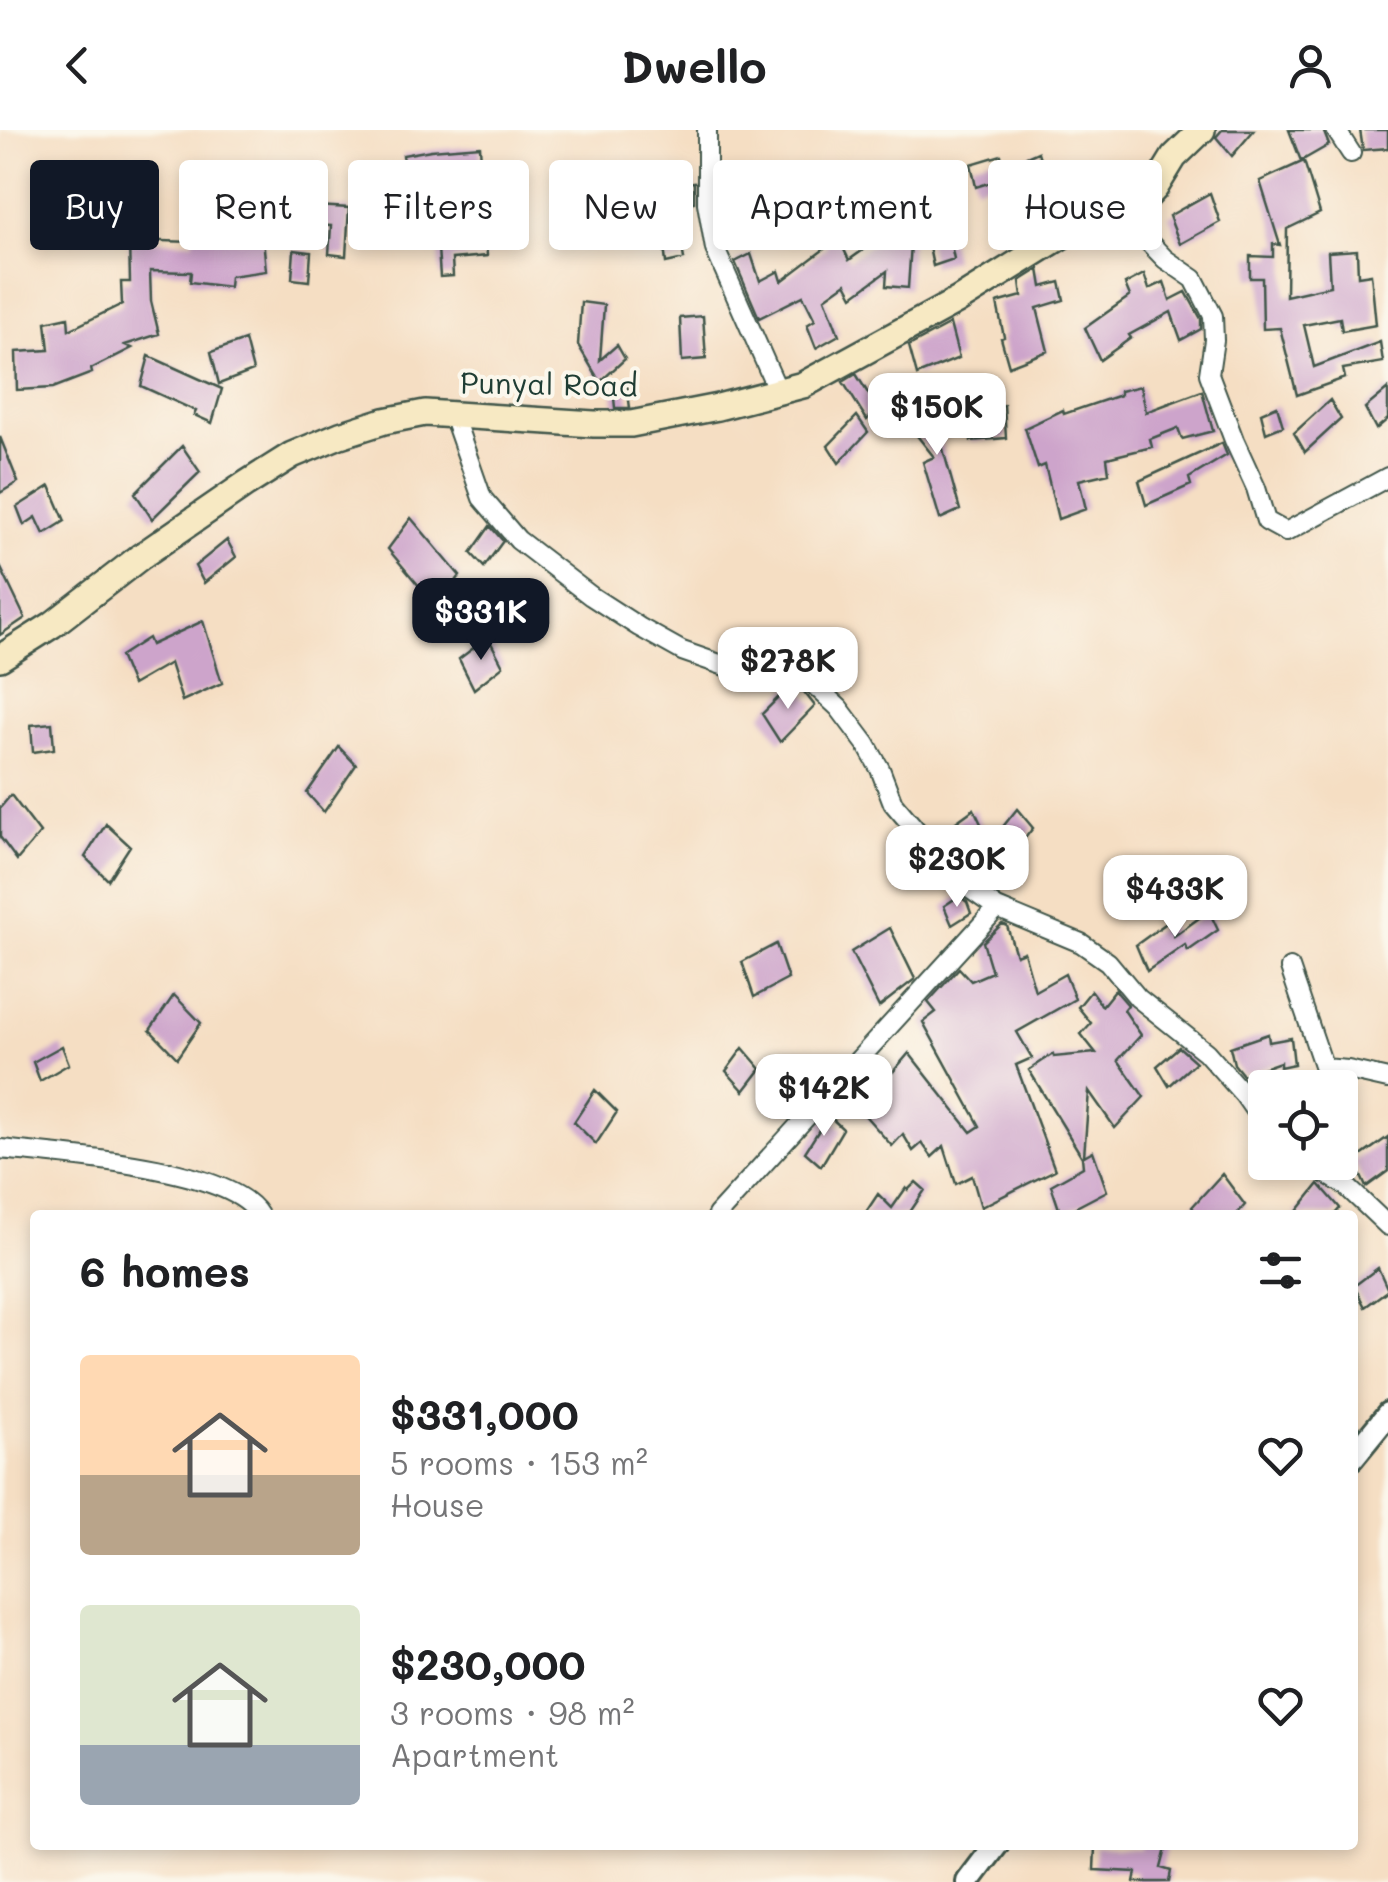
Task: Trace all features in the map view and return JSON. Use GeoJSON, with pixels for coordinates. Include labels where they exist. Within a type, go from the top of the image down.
{"type":"FeatureCollection","features":[{"type":"Feature","properties":{"kind":"main road","name":"Punyal Road"},"geometry":{"type":"LineString","coordinates":[[1162,177],[1174,157],[1202,130]]}},
{"type":"Feature","properties":{"kind":"main road","name":"Punyal Road"},"geometry":{"type":"LineString","coordinates":[[0,658],[52,625],[140,557],[292,455],[340,434],[425,413],[631,424],[778,392],[803,385],[940,310],[1038,250]]}},
{"type":"Feature","properties":{"kind":"street"},"geometry":{"type":"LineString","coordinates":[[707,130],[707,203],[715,249],[778,392]]}},
{"type":"Feature","properties":{"kind":"street"},"geometry":{"type":"LineString","coordinates":[[1336,130],[1351,153]]}},
{"type":"Feature","properties":{"kind":"street"},"geometry":{"type":"LineString","coordinates":[[1155,250],[1194,279],[1213,316],[1209,374],[1266,522],[1286,532],[1388,477]]}},
{"type":"Feature","properties":{"kind":"street"},"geometry":{"type":"LineString","coordinates":[[453,415],[482,498],[518,540],[591,596],[682,651],[728,667],[810,681],[839,708],[866,744],[892,803],[970,890],[997,908],[1081,943],[1108,962],[1138,998],[1206,1052],[1248,1101]]}},
{"type":"Feature","properties":{"kind":"street"},"geometry":{"type":"LineString","coordinates":[[721,1210],[997,908]]}},
{"type":"Feature","properties":{"kind":"street"},"geometry":{"type":"LineString","coordinates":[[1290,968],[1324,1068],[1388,1079]]}},
{"type":"Feature","properties":{"kind":"street"},"geometry":{"type":"LineString","coordinates":[[0,1148],[144,1166],[200,1179],[253,1204],[256,1210]]}},
{"type":"Feature","properties":{"kind":"street"},"geometry":{"type":"LineString","coordinates":[[1336,1180],[1388,1226]]}},
{"type":"Feature","properties":{"kind":"street"},"geometry":{"type":"LineString","coordinates":[[1358,1451],[1388,1414]]}},
{"type":"Feature","properties":{"kind":"street"},"geometry":{"type":"LineString","coordinates":[[968,1882],[992,1850]]}},
{"type":"Feature","properties":{"kind":"building"},"geometry":{"type":"Polygon","coordinates":[[[1222,130],[1254,130],[1232,156],[1216,137],[1222,130]]]}},
{"type":"Feature","properties":{"kind":"building"},"geometry":{"type":"Polygon","coordinates":[[[1289,130],[1323,130],[1329,145],[1301,161],[1289,130]]]}},
{"type":"Feature","properties":{"kind":"building"},"geometry":{"type":"Polygon","coordinates":[[[1360,130],[1388,130],[1388,148],[1363,150],[1360,130]]]}},
{"type":"Feature","properties":{"kind":"building"},"geometry":{"type":"Polygon","coordinates":[[[480,146],[481,160],[404,160],[403,155],[480,146]]]}},
{"type":"Feature","properties":{"kind":"building"},"geometry":{"type":"Polygon","coordinates":[[[1038,152],[1040,160],[1020,160],[1038,152]]]}},
{"type":"Feature","properties":{"kind":"building"},"geometry":{"type":"Polygon","coordinates":[[[1001,155],[1002,160],[988,160],[988,183],[976,187],[971,164],[1001,155]]]}},
{"type":"Feature","properties":{"kind":"building"},"geometry":{"type":"Polygon","coordinates":[[[1304,161],[1320,213],[1287,229],[1286,296],[1330,286],[1328,252],[1357,250],[1358,276],[1371,274],[1376,325],[1342,331],[1340,318],[1304,325],[1314,367],[1380,342],[1383,362],[1343,369],[1345,378],[1297,395],[1280,328],[1263,329],[1262,278],[1250,278],[1250,256],[1273,257],[1273,244],[1280,245],[1260,181],[1304,161]]]}},
{"type":"Feature","properties":{"kind":"building"},"geometry":{"type":"Polygon","coordinates":[[[1210,193],[1220,222],[1180,244],[1169,216],[1210,193]]]}},
{"type":"Feature","properties":{"kind":"building"},"geometry":{"type":"Polygon","coordinates":[[[328,207],[348,208],[346,256],[329,254],[328,207]]]}},
{"type":"Feature","properties":{"kind":"building"},"geometry":{"type":"Polygon","coordinates":[[[159,241],[179,242],[179,250],[264,250],[266,271],[230,276],[229,287],[190,282],[191,272],[150,271],[151,301],[159,334],[125,345],[132,348],[91,369],[92,373],[53,388],[17,390],[16,352],[49,350],[46,322],[68,317],[69,330],[122,304],[121,282],[130,282],[129,250],[159,250],[159,241]]]}},
{"type":"Feature","properties":{"kind":"building"},"geometry":{"type":"Polygon","coordinates":[[[294,250],[311,252],[309,281],[292,279],[294,250]]]}},
{"type":"Feature","properties":{"kind":"building"},"geometry":{"type":"Polygon","coordinates":[[[438,250],[487,250],[487,256],[452,259],[453,276],[440,277],[438,250]]]}},
{"type":"Feature","properties":{"kind":"building"},"geometry":{"type":"Polygon","coordinates":[[[664,250],[682,250],[684,259],[666,263],[664,250]]]}},
{"type":"Feature","properties":{"kind":"building"},"geometry":{"type":"Polygon","coordinates":[[[823,250],[844,250],[849,260],[863,250],[911,250],[908,288],[886,286],[887,271],[853,296],[846,283],[825,298],[839,335],[816,348],[807,325],[815,320],[803,296],[759,318],[735,262],[751,254],[760,281],[779,271],[782,281],[823,250]]]}},
{"type":"Feature","properties":{"kind":"building"},"geometry":{"type":"Polygon","coordinates":[[[930,250],[952,250],[954,259],[933,266],[930,250]]]}},
{"type":"Feature","properties":{"kind":"building"},"geometry":{"type":"Polygon","coordinates":[[[1039,269],[1042,287],[1060,282],[1064,300],[1037,308],[1048,351],[1009,366],[997,303],[1022,296],[1020,281],[1039,269]]]}},
{"type":"Feature","properties":{"kind":"building"},"geometry":{"type":"Polygon","coordinates":[[[1144,274],[1149,289],[1164,282],[1170,300],[1186,292],[1201,319],[1201,329],[1181,340],[1171,312],[1129,335],[1131,338],[1100,360],[1085,328],[1130,296],[1125,284],[1144,274]]]}},
{"type":"Feature","properties":{"kind":"building"},"geometry":{"type":"Polygon","coordinates":[[[581,302],[604,305],[600,360],[617,345],[625,359],[600,382],[578,345],[581,302]]]}},
{"type":"Feature","properties":{"kind":"building"},"geometry":{"type":"Polygon","coordinates":[[[703,316],[706,359],[682,361],[680,318],[703,316]]]}},
{"type":"Feature","properties":{"kind":"building"},"geometry":{"type":"Polygon","coordinates":[[[950,324],[959,358],[917,375],[909,346],[950,324]]]}},
{"type":"Feature","properties":{"kind":"building"},"geometry":{"type":"Polygon","coordinates":[[[245,340],[253,371],[219,384],[211,352],[245,340]]]}},
{"type":"Feature","properties":{"kind":"building"},"geometry":{"type":"Polygon","coordinates":[[[149,356],[222,389],[212,423],[194,415],[196,411],[141,386],[149,356]]]}},
{"type":"Feature","properties":{"kind":"building"},"geometry":{"type":"Polygon","coordinates":[[[856,374],[878,409],[867,420],[843,382],[856,374]]]}},
{"type":"Feature","properties":{"kind":"building"},"geometry":{"type":"Polygon","coordinates":[[[627,385],[630,408],[615,408],[613,388],[627,385]]]}},
{"type":"Feature","properties":{"kind":"building"},"geometry":{"type":"Polygon","coordinates":[[[1141,386],[1146,412],[1202,391],[1213,431],[1182,439],[1178,428],[1150,439],[1152,447],[1107,458],[1109,473],[1079,480],[1086,509],[1058,519],[1045,465],[1038,468],[1025,428],[1063,410],[1064,414],[1141,386]]]}},
{"type":"Feature","properties":{"kind":"building"},"geometry":{"type":"Polygon","coordinates":[[[1388,389],[1388,419],[1376,429],[1365,408],[1388,389]]]}},
{"type":"Feature","properties":{"kind":"building"},"geometry":{"type":"Polygon","coordinates":[[[1330,400],[1341,419],[1305,452],[1294,433],[1330,400]]]}},
{"type":"Feature","properties":{"kind":"building"},"geometry":{"type":"Polygon","coordinates":[[[922,405],[935,422],[946,409],[957,423],[941,442],[960,510],[940,519],[923,462],[934,457],[907,423],[922,405]]]}},
{"type":"Feature","properties":{"kind":"building"},"geometry":{"type":"Polygon","coordinates":[[[1004,405],[1006,438],[971,441],[970,417],[982,416],[982,407],[1004,405]]]}},
{"type":"Feature","properties":{"kind":"building"},"geometry":{"type":"Polygon","coordinates":[[[1277,406],[1283,426],[1266,433],[1261,413],[1277,406]]]}},
{"type":"Feature","properties":{"kind":"building"},"geometry":{"type":"Polygon","coordinates":[[[857,416],[868,432],[839,463],[828,446],[857,416]]]}},
{"type":"Feature","properties":{"kind":"building"},"geometry":{"type":"Polygon","coordinates":[[[0,437],[18,482],[0,493],[0,437]]]}},
{"type":"Feature","properties":{"kind":"building"},"geometry":{"type":"Polygon","coordinates":[[[1222,443],[1227,455],[1189,478],[1191,485],[1146,505],[1139,481],[1222,443]]]}},
{"type":"Feature","properties":{"kind":"building"},"geometry":{"type":"Polygon","coordinates":[[[182,446],[200,472],[152,519],[135,493],[182,446]]]}},
{"type":"Feature","properties":{"kind":"building"},"geometry":{"type":"Polygon","coordinates":[[[50,486],[65,521],[44,534],[36,517],[24,525],[17,507],[50,486]]]}},
{"type":"Feature","properties":{"kind":"building"},"geometry":{"type":"Polygon","coordinates":[[[411,518],[460,576],[436,606],[388,549],[411,518]]]}},
{"type":"Feature","properties":{"kind":"building"},"geometry":{"type":"Polygon","coordinates":[[[490,526],[503,541],[484,567],[471,553],[490,526]]]}},
{"type":"Feature","properties":{"kind":"building"},"geometry":{"type":"Polygon","coordinates":[[[227,540],[236,557],[204,583],[195,566],[227,540]]]}},
{"type":"Feature","properties":{"kind":"building"},"geometry":{"type":"Polygon","coordinates":[[[0,566],[25,618],[0,635],[0,566]]]}},
{"type":"Feature","properties":{"kind":"building"},"geometry":{"type":"Polygon","coordinates":[[[203,621],[222,683],[182,701],[170,663],[132,685],[120,656],[148,638],[151,645],[203,621]]]}},
{"type":"Feature","properties":{"kind":"building"},"geometry":{"type":"Polygon","coordinates":[[[488,637],[503,666],[474,689],[459,659],[488,637]]]}},
{"type":"Feature","properties":{"kind":"building"},"geometry":{"type":"Polygon","coordinates":[[[788,688],[804,692],[815,706],[780,742],[762,714],[788,688]]]}},
{"type":"Feature","properties":{"kind":"building"},"geometry":{"type":"Polygon","coordinates":[[[52,723],[54,749],[33,752],[31,725],[52,723]]]}},
{"type":"Feature","properties":{"kind":"building"},"geometry":{"type":"Polygon","coordinates":[[[339,747],[356,765],[324,812],[307,793],[339,747]]]}},
{"type":"Feature","properties":{"kind":"building"},"geometry":{"type":"Polygon","coordinates":[[[11,795],[40,833],[17,860],[0,837],[0,808],[11,795]]]}},
{"type":"Feature","properties":{"kind":"building"},"geometry":{"type":"Polygon","coordinates":[[[974,809],[990,843],[1017,809],[1033,828],[988,887],[978,880],[950,840],[961,833],[956,822],[974,809]]]}},
{"type":"Feature","properties":{"kind":"building"},"geometry":{"type":"Polygon","coordinates":[[[106,824],[130,846],[108,880],[85,857],[106,824]]]}},
{"type":"Feature","properties":{"kind":"building"},"geometry":{"type":"Polygon","coordinates":[[[959,896],[967,902],[971,913],[952,925],[944,906],[959,896]]]}},
{"type":"Feature","properties":{"kind":"building"},"geometry":{"type":"Polygon","coordinates":[[[1209,911],[1218,930],[1188,951],[1185,945],[1147,971],[1136,945],[1168,922],[1174,936],[1209,911]]]}},
{"type":"Feature","properties":{"kind":"building"},"geometry":{"type":"Polygon","coordinates":[[[1002,924],[1007,926],[1016,955],[1024,952],[1035,991],[1065,974],[1075,999],[1017,1032],[1032,1058],[1016,1065],[1055,1170],[981,1207],[972,1176],[956,1184],[944,1146],[932,1157],[922,1143],[913,1151],[903,1134],[892,1146],[845,1093],[872,1064],[886,1080],[909,1053],[971,1132],[980,1126],[923,1022],[936,1012],[928,1002],[959,968],[971,981],[992,972],[983,942],[1002,924]]]}},
{"type":"Feature","properties":{"kind":"building"},"geometry":{"type":"Polygon","coordinates":[[[890,928],[915,979],[879,1007],[851,952],[890,928]]]}},
{"type":"Feature","properties":{"kind":"building"},"geometry":{"type":"Polygon","coordinates":[[[776,944],[788,979],[754,997],[742,962],[776,944]]]}},
{"type":"Feature","properties":{"kind":"building"},"geometry":{"type":"Polygon","coordinates":[[[1115,990],[1128,1005],[1124,1010],[1141,1035],[1118,1060],[1144,1097],[1115,1128],[1089,1091],[1084,1156],[1093,1151],[1107,1191],[1071,1210],[1059,1210],[1051,1185],[1083,1167],[1082,1157],[1029,1070],[1053,1054],[1054,1057],[1096,1053],[1081,1034],[1091,1023],[1078,1007],[1091,991],[1102,1006],[1115,990]]]}},
{"type":"Feature","properties":{"kind":"building"},"geometry":{"type":"Polygon","coordinates":[[[174,995],[201,1023],[177,1058],[150,1030],[174,995]]]}},
{"type":"Feature","properties":{"kind":"building"},"geometry":{"type":"Polygon","coordinates":[[[1268,1034],[1269,1042],[1291,1038],[1294,1064],[1280,1067],[1280,1062],[1248,1070],[1243,1075],[1234,1064],[1230,1047],[1268,1034]]]}},
{"type":"Feature","properties":{"kind":"building"},"geometry":{"type":"Polygon","coordinates":[[[62,1046],[69,1064],[40,1081],[33,1062],[62,1046]]]}},
{"type":"Feature","properties":{"kind":"building"},"geometry":{"type":"Polygon","coordinates":[[[1179,1047],[1196,1062],[1169,1086],[1157,1066],[1179,1047]]]}},
{"type":"Feature","properties":{"kind":"building"},"geometry":{"type":"Polygon","coordinates":[[[743,1048],[761,1069],[744,1091],[726,1071],[743,1048]]]}},
{"type":"Feature","properties":{"kind":"building"},"geometry":{"type":"Polygon","coordinates":[[[595,1090],[617,1112],[596,1144],[574,1122],[595,1090]]]}},
{"type":"Feature","properties":{"kind":"building"},"geometry":{"type":"Polygon","coordinates":[[[826,1113],[843,1129],[821,1166],[805,1152],[826,1113]]]}},
{"type":"Feature","properties":{"kind":"building"},"geometry":{"type":"Polygon","coordinates":[[[1388,1137],[1388,1171],[1366,1187],[1358,1170],[1358,1158],[1388,1137]]]}},
{"type":"Feature","properties":{"kind":"building"},"geometry":{"type":"Polygon","coordinates":[[[1222,1174],[1245,1205],[1240,1210],[1192,1207],[1222,1174]]]}},
{"type":"Feature","properties":{"kind":"building"},"geometry":{"type":"Polygon","coordinates":[[[916,1182],[925,1190],[911,1210],[867,1210],[878,1194],[892,1208],[916,1182]]]}},
{"type":"Feature","properties":{"kind":"building"},"geometry":{"type":"Polygon","coordinates":[[[1319,1184],[1340,1208],[1338,1210],[1298,1210],[1319,1184]]]}},
{"type":"Feature","properties":{"kind":"building"},"geometry":{"type":"Polygon","coordinates":[[[1378,1268],[1388,1290],[1365,1307],[1358,1283],[1378,1268]]]}},
{"type":"Feature","properties":{"kind":"building"},"geometry":{"type":"Polygon","coordinates":[[[1095,1850],[1166,1850],[1161,1868],[1171,1871],[1169,1882],[1134,1882],[1136,1872],[1094,1870],[1095,1850]]]}}]}
